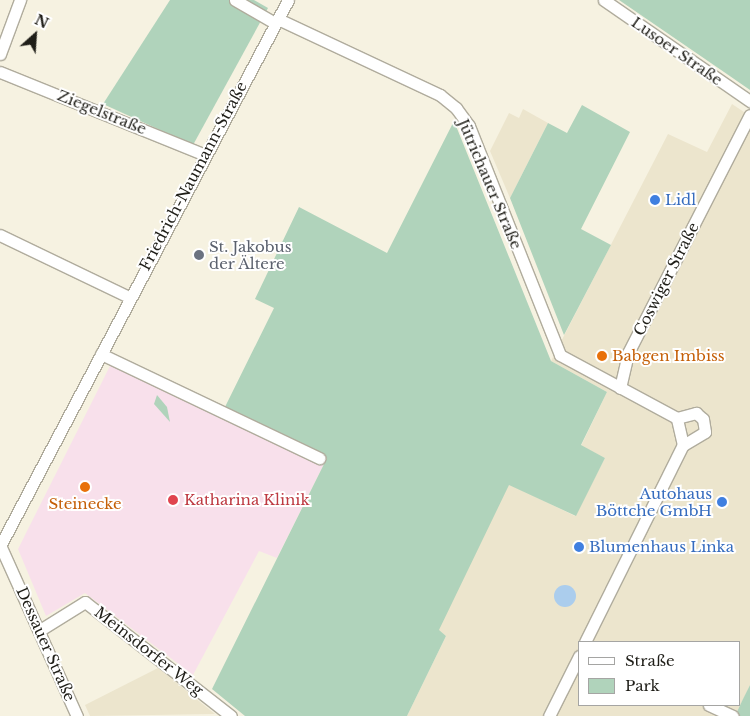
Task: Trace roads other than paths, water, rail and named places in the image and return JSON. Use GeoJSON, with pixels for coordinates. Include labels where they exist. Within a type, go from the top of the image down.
{"type":"FeatureCollection","features":[{"type":"Feature","properties":{"kind":"street"},"geometry":{"type":"LineString","coordinates":[[0,54],[20,0]]}},
{"type":"Feature","properties":{"kind":"street","name":"Jütrichauer Straße"},"geometry":{"type":"LineString","coordinates":[[234,0],[440,95],[456,108],[469,126],[560,355],[620,388]]}},
{"type":"Feature","properties":{"kind":"street","name":"Friedrich-Naumann-Straße"},"geometry":{"type":"LineString","coordinates":[[0,545],[101,354],[203,154],[288,0]]}},
{"type":"Feature","properties":{"kind":"street","name":"Lusoer Straße"},"geometry":{"type":"LineString","coordinates":[[604,0],[750,101]]}},
{"type":"Feature","properties":{"kind":"street","name":"Ziegelstraße"},"geometry":{"type":"LineString","coordinates":[[0,72],[203,154]]}},
{"type":"Feature","properties":{"kind":"street","name":"Coswiger Straße"},"geometry":{"type":"LineString","coordinates":[[620,388],[628,353],[750,115]]}},
{"type":"Feature","properties":{"kind":"street"},"geometry":{"type":"LineString","coordinates":[[0,235],[129,297]]}},
{"type":"Feature","properties":{"kind":"street"},"geometry":{"type":"LineString","coordinates":[[101,354],[319,458]]}},
{"type":"Feature","properties":{"kind":"street"},"geometry":{"type":"LineString","coordinates":[[620,388],[677,418],[683,445]]}},
{"type":"Feature","properties":{"kind":"street"},"geometry":{"type":"LineString","coordinates":[[585,641],[683,445],[702,436],[705,423],[691,412],[677,418]]}},
{"type":"Feature","properties":{"kind":"street","name":"Dessauer Straße"},"geometry":{"type":"LineString","coordinates":[[0,545],[40,630],[77,716]]}},
{"type":"Feature","properties":{"kind":"street","name":"Meinsdorfer Weg"},"geometry":{"type":"LineString","coordinates":[[40,630],[85,602],[231,716]]}},
{"type":"Feature","properties":{"kind":"street"},"geometry":{"type":"LineString","coordinates":[[549,716],[578,658]]}},
{"type":"Feature","properties":{"kind":"street"},"geometry":{"type":"LineString","coordinates":[[711,706],[733,716]]}},
{"type":"Feature","properties":{"kind":"water"},"geometry":{"type":"Polygon","coordinates":[[[565,585],[573,588],[576,596],[573,604],[565,607],[557,604],[554,596],[557,588],[565,585]]]}},
{"type":"Feature","properties":{"kind":"place","name":"Lidl"},"geometry":{"type":"Point","coordinates":[655,200]}},
{"type":"Feature","properties":{"kind":"place","name":"St. Jakobus der Ältere"},"geometry":{"type":"Point","coordinates":[199,255]}},
{"type":"Feature","properties":{"kind":"place","name":"Babgen Imbiss"},"geometry":{"type":"Point","coordinates":[602,356]}},
{"type":"Feature","properties":{"kind":"place","name":"Steinecke"},"geometry":{"type":"Point","coordinates":[85,487]}},
{"type":"Feature","properties":{"kind":"place","name":"Katharina Klinik"},"geometry":{"type":"Point","coordinates":[173,500]}},
{"type":"Feature","properties":{"kind":"place","name":"Autohaus Böttche GmbH"},"geometry":{"type":"Point","coordinates":[722,502]}},
{"type":"Feature","properties":{"kind":"place","name":"Blumenhaus Linka"},"geometry":{"type":"Point","coordinates":[579,547]}}]}
